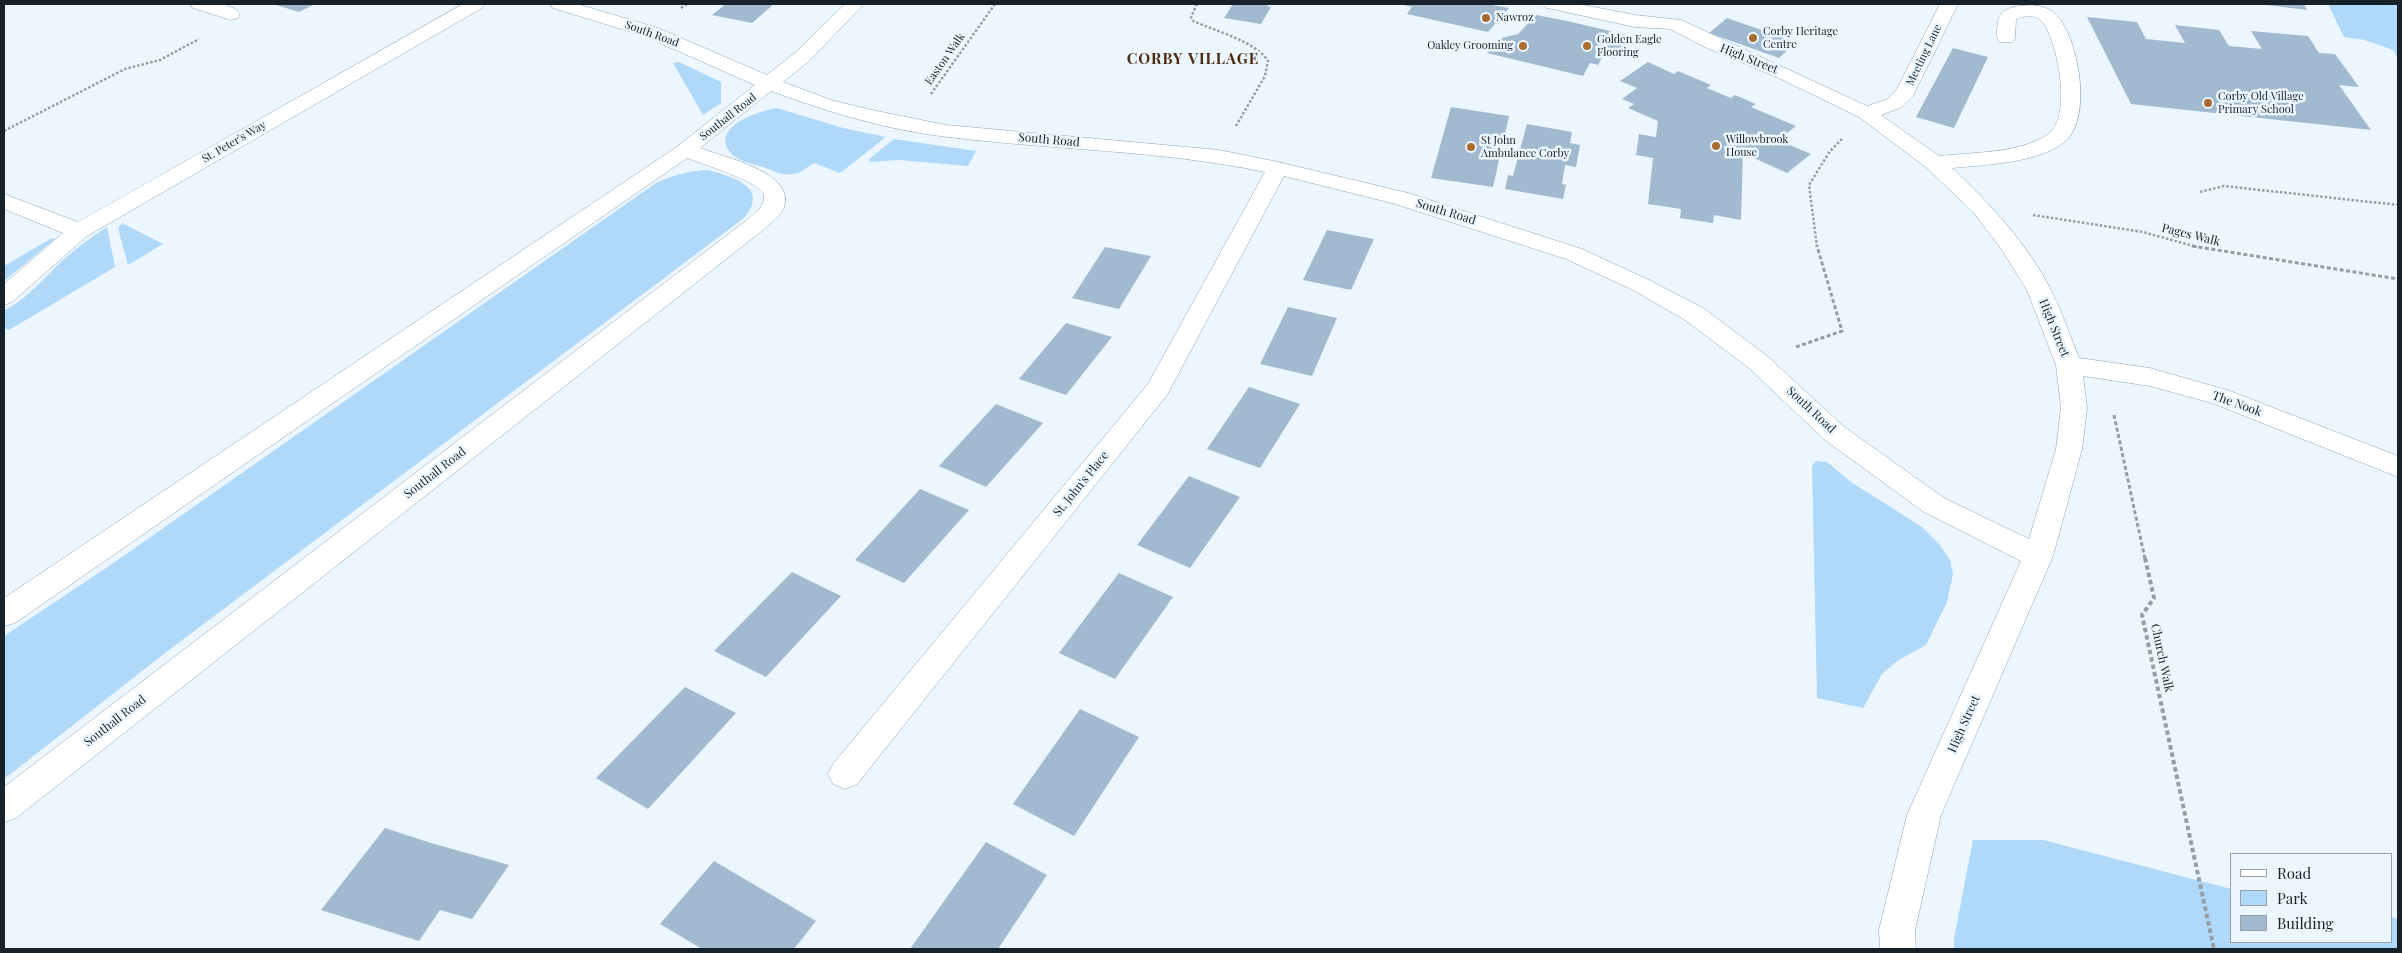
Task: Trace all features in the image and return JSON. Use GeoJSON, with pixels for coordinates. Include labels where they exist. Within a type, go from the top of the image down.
{"type":"FeatureCollection","features":[{"type":"Feature","properties":{"kind":"street"},"geometry":{"type":"LineString","coordinates":[[199,4],[232,14]]}},
{"type":"Feature","properties":{"kind":"street","name":"St. Peter's Way"},"geometry":{"type":"LineString","coordinates":[[4,297],[79,231],[476,4]]}},
{"type":"Feature","properties":{"kind":"street","name":"South Road"},"geometry":{"type":"LineString","coordinates":[[559,4],[651,32],[770,84],[824,104],[909,125],[946,132],[1125,146],[1219,156],[1278,168],[1400,198],[1574,254],[1641,284],[1694,314],[1758,362],[1834,433],[1934,505],[2038,556]]}},
{"type":"Feature","properties":{"kind":"street"},"geometry":{"type":"LineString","coordinates":[[770,84],[802,57],[855,4]]}},
{"type":"Feature","properties":{"kind":"street","name":"High Street"},"geometry":{"type":"LineString","coordinates":[[1552,4],[1635,21],[1668,14],[1712,43],[1788,75],[1866,113],[1935,163],[1981,207],[2010,244],[2039,290],[2069,365],[2074,408],[2069,449],[2038,556],[1924,816],[1897,930],[1898,949]]}},
{"type":"Feature","properties":{"kind":"street","name":"Meeting Lane"},"geometry":{"type":"LineString","coordinates":[[1866,113],[1895,103],[1906,92],[1949,4]]}},
{"type":"Feature","properties":{"kind":"street"},"geometry":{"type":"LineString","coordinates":[[1935,163],[2034,151],[2052,142],[2065,130],[2070,112],[2069,69],[2050,18],[2030,11],[2013,12],[2007,17],[2006,38]]}},
{"type":"Feature","properties":{"kind":"street","name":"Southall Road"},"geometry":{"type":"LineString","coordinates":[[4,614],[685,150],[770,84]]}},
{"type":"Feature","properties":{"kind":"street","name":"Southall Road"},"geometry":{"type":"LineString","coordinates":[[4,807],[755,225],[773,208],[775,194],[770,185],[756,177],[685,150]]}},
{"type":"Feature","properties":{"kind":"street","name":"St. John's Place"},"geometry":{"type":"LineString","coordinates":[[845,774],[1158,389],[1278,168]]}},
{"type":"Feature","properties":{"kind":"street"},"geometry":{"type":"LineString","coordinates":[[4,202],[79,231]]}},
{"type":"Feature","properties":{"kind":"street","name":"The Nook"},"geometry":{"type":"LineString","coordinates":[[2069,365],[2150,377],[2220,397],[2398,466]]}},
{"type":"Feature","properties":{"kind":"path","name":"Easton Walk"},"geometry":{"type":"LineString","coordinates":[[909,125],[995,4]]}},
{"type":"Feature","properties":{"kind":"path"},"geometry":{"type":"LineString","coordinates":[[1197,4],[1191,17],[1193,21],[1254,47],[1264,54],[1268,61],[1265,76],[1219,156]]}},
{"type":"Feature","properties":{"kind":"path"},"geometry":{"type":"LineString","coordinates":[[4,131],[124,69],[160,60],[241,17],[232,14]]}},
{"type":"Feature","properties":{"kind":"path"},"geometry":{"type":"LineString","coordinates":[[1758,362],[1842,331],[1818,253],[1809,185],[1830,151],[1866,113]]}},
{"type":"Feature","properties":{"kind":"path"},"geometry":{"type":"LineString","coordinates":[[2200,192],[2224,186],[2398,205]]}},
{"type":"Feature","properties":{"kind":"path","name":"Pages Walk"},"geometry":{"type":"LineString","coordinates":[[1981,207],[2144,232],[2200,248],[2398,279]]}},
{"type":"Feature","properties":{"kind":"path","name":"Church Walk"},"geometry":{"type":"LineString","coordinates":[[2074,408],[2115,415],[2154,598],[2142,615],[2214,949]]}},
{"type":"Feature","properties":{"kind":"green space"},"geometry":{"type":"Polygon","coordinates":[[[2328,4],[2398,4],[2398,59],[2393,50],[2365,40],[2344,37],[2328,4]]]}},
{"type":"Feature","properties":{"kind":"green space"},"geometry":{"type":"Polygon","coordinates":[[[679,62],[721,82],[721,103],[703,115],[673,63],[679,62]]]}},
{"type":"Feature","properties":{"kind":"green space"},"geometry":{"type":"Polygon","coordinates":[[[777,108],[843,128],[886,137],[840,173],[814,163],[796,173],[782,174],[734,156],[727,146],[726,138],[730,130],[747,117],[777,108]]]}},
{"type":"Feature","properties":{"kind":"green space"},"geometry":{"type":"Polygon","coordinates":[[[894,139],[976,151],[968,166],[899,160],[870,162],[869,159],[894,139]]]}},
{"type":"Feature","properties":{"kind":"green space"},"geometry":{"type":"Polygon","coordinates":[[[707,170],[736,180],[745,185],[750,191],[753,198],[751,207],[744,218],[169,650],[4,779],[4,636],[112,564],[656,183],[681,174],[707,170]]]}},
{"type":"Feature","properties":{"kind":"green space"},"geometry":{"type":"Polygon","coordinates":[[[122,223],[163,244],[128,265],[118,228],[122,223]]]}},
{"type":"Feature","properties":{"kind":"green space"},"geometry":{"type":"Polygon","coordinates":[[[107,227],[115,267],[9,330],[4,328],[4,311],[28,294],[74,251],[107,227]]]}},
{"type":"Feature","properties":{"kind":"green space"},"geometry":{"type":"Polygon","coordinates":[[[52,238],[55,239],[4,281],[4,266],[52,238]]]}},
{"type":"Feature","properties":{"kind":"green space"},"geometry":{"type":"Polygon","coordinates":[[[1816,461],[1827,462],[1851,482],[1922,527],[1939,544],[1950,560],[1953,574],[1947,602],[1926,645],[1897,661],[1882,674],[1863,708],[1817,698],[1812,466],[1816,461]]]}},
{"type":"Feature","properties":{"kind":"green space"},"geometry":{"type":"Polygon","coordinates":[[[1973,840],[2043,840],[2230,889],[2230,943],[2392,943],[2392,917],[2398,919],[2398,949],[1954,949],[1954,939],[1973,840]]]}},
{"type":"Feature","properties":{"kind":"building"},"geometry":{"type":"Polygon","coordinates":[[[273,4],[315,4],[299,12],[273,4]]]}},
{"type":"Feature","properties":{"kind":"building"},"geometry":{"type":"Polygon","coordinates":[[[726,4],[774,4],[752,23],[712,15],[726,4]]]}},
{"type":"Feature","properties":{"kind":"building"},"geometry":{"type":"Polygon","coordinates":[[[1233,4],[1268,4],[1267,6],[1271,7],[1261,24],[1224,18],[1233,4]]]}},
{"type":"Feature","properties":{"kind":"building"},"geometry":{"type":"Polygon","coordinates":[[[1399,4],[1487,4],[1509,8],[1488,32],[1407,14],[1412,7],[1399,4]]]}},
{"type":"Feature","properties":{"kind":"building"},"geometry":{"type":"Polygon","coordinates":[[[2304,4],[2307,10],[2267,5],[2304,4]]]}},
{"type":"Feature","properties":{"kind":"building"},"geometry":{"type":"Polygon","coordinates":[[[1536,15],[1627,35],[1615,59],[1603,56],[1598,65],[1590,63],[1583,76],[1487,53],[1502,38],[1518,34],[1536,15]]]}},
{"type":"Feature","properties":{"kind":"building"},"geometry":{"type":"Polygon","coordinates":[[[2087,17],[2137,22],[2146,39],[2185,43],[2175,25],[2219,30],[2229,46],[2262,49],[2251,31],[2308,36],[2319,53],[2335,54],[2359,87],[2339,85],[2371,130],[2131,104],[2087,17]]]}},
{"type":"Feature","properties":{"kind":"building","name":"Corby Heritage Centre"},"geometry":{"type":"Polygon","coordinates":[[[1727,18],[1796,42],[1779,58],[1709,33],[1727,18]]]}},
{"type":"Feature","properties":{"kind":"building"},"geometry":{"type":"Polygon","coordinates":[[[1953,48],[1988,57],[1954,128],[1916,117],[1953,48]]]}},
{"type":"Feature","properties":{"kind":"building","name":"Willowbrook House"},"geometry":{"type":"Polygon","coordinates":[[[1648,62],[1674,74],[1678,71],[1711,85],[1707,88],[1731,98],[1735,95],[1756,104],[1751,107],[1796,126],[1778,140],[1811,154],[1787,173],[1743,153],[1741,220],[1714,215],[1713,223],[1680,218],[1681,209],[1648,204],[1653,158],[1636,155],[1639,134],[1656,137],[1658,121],[1628,108],[1634,104],[1622,99],[1637,88],[1620,81],[1648,62]]]}},
{"type":"Feature","properties":{"kind":"building","name":"St John Ambulance Corby"},"geometry":{"type":"Polygon","coordinates":[[[1451,107],[1509,116],[1493,187],[1431,178],[1451,107]]]}},
{"type":"Feature","properties":{"kind":"building"},"geometry":{"type":"Polygon","coordinates":[[[1527,124],[1572,132],[1570,143],[1580,145],[1576,167],[1565,165],[1562,184],[1566,185],[1563,199],[1505,189],[1508,175],[1513,176],[1527,124]]]}},
{"type":"Feature","properties":{"kind":"building"},"geometry":{"type":"Polygon","coordinates":[[[1327,230],[1374,239],[1351,290],[1303,280],[1327,230]]]}},
{"type":"Feature","properties":{"kind":"building"},"geometry":{"type":"Polygon","coordinates":[[[1105,247],[1151,256],[1119,309],[1072,298],[1105,247]]]}},
{"type":"Feature","properties":{"kind":"building"},"geometry":{"type":"Polygon","coordinates":[[[1288,307],[1337,318],[1312,376],[1260,364],[1288,307]]]}},
{"type":"Feature","properties":{"kind":"building"},"geometry":{"type":"Polygon","coordinates":[[[1066,323],[1112,337],[1066,395],[1019,379],[1066,323]]]}},
{"type":"Feature","properties":{"kind":"building"},"geometry":{"type":"Polygon","coordinates":[[[1249,387],[1300,404],[1260,468],[1207,449],[1249,387]]]}},
{"type":"Feature","properties":{"kind":"building"},"geometry":{"type":"Polygon","coordinates":[[[996,404],[1043,423],[986,487],[939,466],[996,404]]]}},
{"type":"Feature","properties":{"kind":"building"},"geometry":{"type":"Polygon","coordinates":[[[1189,476],[1240,497],[1190,568],[1137,545],[1189,476]]]}},
{"type":"Feature","properties":{"kind":"building"},"geometry":{"type":"Polygon","coordinates":[[[920,489],[969,510],[904,583],[855,560],[920,489]]]}},
{"type":"Feature","properties":{"kind":"building"},"geometry":{"type":"Polygon","coordinates":[[[792,572],[841,596],[766,677],[714,651],[792,572]]]}},
{"type":"Feature","properties":{"kind":"building"},"geometry":{"type":"Polygon","coordinates":[[[1119,573],[1173,597],[1115,679],[1059,653],[1119,573]]]}},
{"type":"Feature","properties":{"kind":"building"},"geometry":{"type":"Polygon","coordinates":[[[685,687],[736,713],[648,809],[596,778],[685,687]]]}},
{"type":"Feature","properties":{"kind":"building"},"geometry":{"type":"Polygon","coordinates":[[[1080,709],[1139,737],[1074,836],[1013,804],[1080,709]]]}},
{"type":"Feature","properties":{"kind":"building"},"geometry":{"type":"Polygon","coordinates":[[[385,828],[509,865],[472,919],[440,910],[419,941],[321,910],[385,828]]]}},
{"type":"Feature","properties":{"kind":"building"},"geometry":{"type":"Polygon","coordinates":[[[986,842],[1047,875],[998,949],[910,949],[986,842]]]}},
{"type":"Feature","properties":{"kind":"building"},"geometry":{"type":"Polygon","coordinates":[[[714,861],[816,921],[794,949],[702,949],[660,924],[714,861]]]}},
{"type":"Feature","properties":{"kind":"place","name":"Nawroz"},"geometry":{"type":"Point","coordinates":[1486,18]}},
{"type":"Feature","properties":{"kind":"place","name":"Corby Heritage Centre"},"geometry":{"type":"Point","coordinates":[1753,38]}},
{"type":"Feature","properties":{"kind":"place","name":"Oakley Grooming"},"geometry":{"type":"Point","coordinates":[1523,46]}},
{"type":"Feature","properties":{"kind":"place","name":"Golden Eagle Flooring"},"geometry":{"type":"Point","coordinates":[1587,46]}},
{"type":"Feature","properties":{"kind":"place","name":"Corby Old Village Primary School"},"geometry":{"type":"Point","coordinates":[2208,103]}},
{"type":"Feature","properties":{"kind":"place","name":"Willowbrook House"},"geometry":{"type":"Point","coordinates":[1716,146]}},
{"type":"Feature","properties":{"kind":"place","name":"St John Ambulance Corby"},"geometry":{"type":"Point","coordinates":[1471,147]}},
{"type":"Feature","properties":{"kind":"district","name":"CORBY VILLAGE"},"geometry":{"type":"Point","coordinates":[1193,59]}}]}
